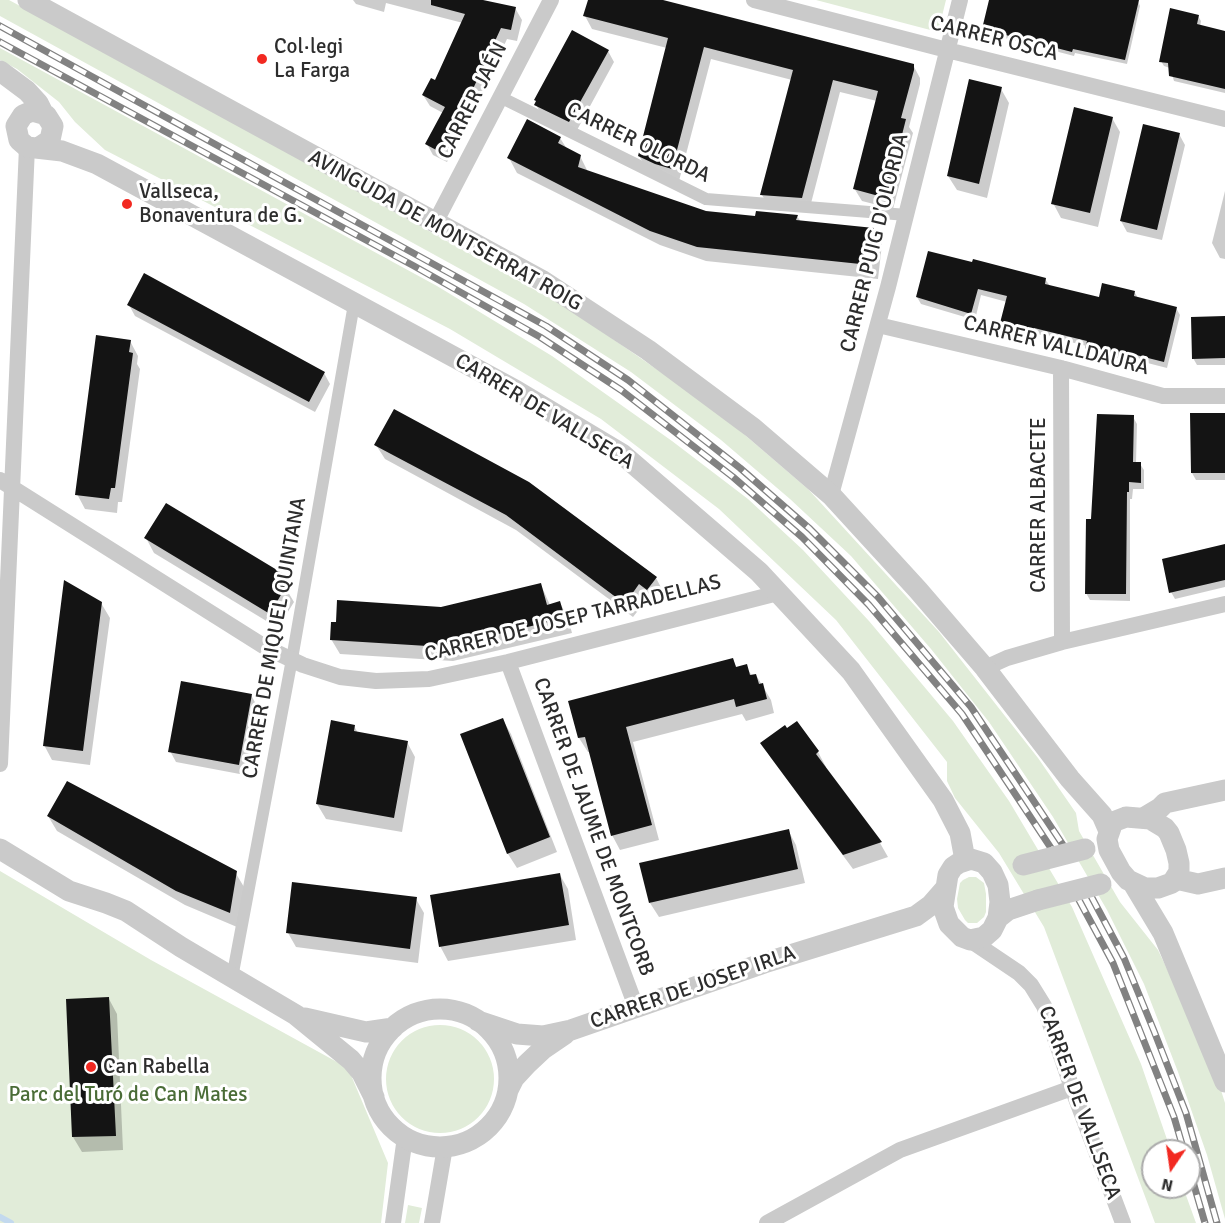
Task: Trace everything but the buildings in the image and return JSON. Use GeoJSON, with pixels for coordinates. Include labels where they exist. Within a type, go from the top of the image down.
{"type":"FeatureCollection","features":[{"type":"Feature","properties":{"kind":"street","name":"AVINGUDA DE MONTSERRAT ROIG"},"geometry":{"type":"LineString","coordinates":[[28,0],[543,281],[648,350],[753,428],[831,495],[918,590],[985,668],[1112,829]]}},
{"type":"Feature","properties":{"kind":"street","name":"CARRER JAÉN"},"geometry":{"type":"LineString","coordinates":[[435,223],[551,0]]}},
{"type":"Feature","properties":{"kind":"street","name":"CARRER OSCA"},"geometry":{"type":"LineString","coordinates":[[754,0],[1225,118]]}},
{"type":"Feature","properties":{"kind":"street","name":"CARRER PUIG D'OLORDA"},"geometry":{"type":"LineString","coordinates":[[831,495],[907,215],[960,0]]}},
{"type":"Feature","properties":{"kind":"street"},"geometry":{"type":"LineString","coordinates":[[0,764],[7,484],[24,126],[38,104],[27,91],[4,74]]}},
{"type":"Feature","properties":{"kind":"street","name":"CARRER OLORDA"},"geometry":{"type":"LineString","coordinates":[[500,97],[706,199],[907,215]]}},
{"type":"Feature","properties":{"kind":"street","name":"CARRER DE VALLSECA"},"geometry":{"type":"LineString","coordinates":[[24,126],[62,151],[90,161],[515,390],[622,454],[759,572],[851,671],[922,770],[955,822],[960,833],[965,860]]}},
{"type":"Feature","properties":{"kind":"street","name":"CARRER DE MIQUEL QUINTANA"},"geometry":{"type":"LineString","coordinates":[[232,978],[292,659],[354,304]]}},
{"type":"Feature","properties":{"kind":"street","name":"CARRER VALLDAURA"},"geometry":{"type":"LineString","coordinates":[[878,325],[1061,368],[1163,396],[1225,396]]}},
{"type":"Feature","properties":{"kind":"street","name":"CARRER ALBACETE"},"geometry":{"type":"LineString","coordinates":[[1061,368],[1062,642]]}},
{"type":"Feature","properties":{"kind":"street","name":"CARRER DE JOSEP TARRADELLAS"},"geometry":{"type":"LineString","coordinates":[[7,484],[265,647],[340,677],[376,681],[429,679],[508,662],[778,593]]}},
{"type":"Feature","properties":{"kind":"street"},"geometry":{"type":"LineString","coordinates":[[985,668],[1007,658],[1062,642],[1225,604]]}},
{"type":"Feature","properties":{"kind":"street","name":"CARRER DE JAUME DE MONTCORB"},"geometry":{"type":"LineString","coordinates":[[508,662],[636,1007]]}},
{"type":"Feature","properties":{"kind":"street"},"geometry":{"type":"LineString","coordinates":[[992,872],[1095,847],[1112,829],[1145,817],[1165,802],[1225,790]]}},
{"type":"Feature","properties":{"kind":"street"},"geometry":{"type":"LineString","coordinates":[[1145,817],[1165,828],[1173,840],[1179,863],[1179,873],[1172,882],[1161,907],[1163,933]]}},
{"type":"Feature","properties":{"kind":"street"},"geometry":{"type":"LineString","coordinates":[[1112,829],[1109,850],[1121,872],[1131,882],[1163,933],[1225,1082]]}},
{"type":"Feature","properties":{"kind":"street"},"geometry":{"type":"LineString","coordinates":[[0,849],[69,891],[126,911],[296,1016],[351,1060],[362,1073],[381,1113],[391,1127],[417,1143],[445,1147],[458,1145],[482,1134],[499,1114],[514,1078],[543,1049],[571,1030]]}},
{"type":"Feature","properties":{"kind":"street"},"geometry":{"type":"LineString","coordinates":[[995,924],[1000,894],[992,872],[984,863],[965,860],[953,867],[948,875],[943,908],[949,924],[962,937],[970,940],[984,937],[1008,910],[1101,884],[1131,882],[1145,888],[1172,882],[1198,884],[1225,878]]}},
{"type":"Feature","properties":{"kind":"street"},"geometry":{"type":"LineString","coordinates":[[906,920],[923,912],[945,889]]}},
{"type":"Feature","properties":{"kind":"street"},"geometry":{"type":"LineString","coordinates":[[906,920],[924,919],[949,924]]}},
{"type":"Feature","properties":{"kind":"street","name":"CARRER DE JOSEP IRLA"},"geometry":{"type":"LineString","coordinates":[[478,1021],[526,1035],[543,1036],[571,1030],[764,963],[906,920]]}},
{"type":"Feature","properties":{"kind":"street","name":"CARRER DE VALLSECA"},"geometry":{"type":"LineString","coordinates":[[995,924],[997,951],[1004,961]]}},
{"type":"Feature","properties":{"kind":"street","name":"CARRER DE VALLSECA"},"geometry":{"type":"LineString","coordinates":[[970,940],[1004,961],[1031,985],[1044,1006],[1123,1223]]}},
{"type":"Feature","properties":{"kind":"street"},"geometry":{"type":"LineString","coordinates":[[374,1097],[371,1079],[374,1060],[384,1038],[393,1028],[409,1017],[427,1011],[440,1010],[454,1011],[478,1021],[493,1034],[504,1051],[508,1070],[508,1090]]}},
{"type":"Feature","properties":{"kind":"street"},"geometry":{"type":"LineString","coordinates":[[296,1016],[366,1032],[393,1028]]}},
{"type":"Feature","properties":{"kind":"street"},"geometry":{"type":"LineString","coordinates":[[767,1223],[900,1150],[1072,1088]]}},
{"type":"Feature","properties":{"kind":"street"},"geometry":{"type":"LineString","coordinates":[[393,1223],[405,1137]]}},
{"type":"Feature","properties":{"kind":"street"},"geometry":{"type":"LineString","coordinates":[[432,1223],[445,1147]]}},
{"type":"Feature","properties":{"kind":"green space"},"geometry":{"type":"Polygon","coordinates":[[[0,0],[9,0],[571,310],[717,411],[808,489],[939,632],[1038,758],[1076,813],[1079,831],[1120,902],[1158,950],[1214,1068],[1225,1103],[1225,1219],[1207,1155],[1178,1072],[1144,984],[1107,910],[1053,817],[989,722],[931,649],[851,556],[790,499],[721,440],[631,372],[524,304],[0,16],[0,0]]]}},
{"type":"Feature","properties":{"kind":"green space"},"geometry":{"type":"Polygon","coordinates":[[[816,0],[946,0],[938,32],[816,0]]]}},
{"type":"Feature","properties":{"kind":"green space"},"geometry":{"type":"Polygon","coordinates":[[[0,48],[437,286],[552,356],[672,441],[748,499],[803,550],[869,621],[953,721],[1009,801],[1072,907],[1141,1064],[1167,1139],[1141,1139],[1141,1186],[1044,927],[999,853],[955,798],[947,781],[947,762],[836,620],[719,509],[601,419],[450,329],[105,150],[75,122],[59,102],[17,69],[0,60],[0,48]]]}},
{"type":"Feature","properties":{"kind":"green space","name":"Parc del Turó de Can Mates"},"geometry":{"type":"Polygon","coordinates":[[[0,871],[151,960],[348,1068],[388,1163],[381,1223],[0,1223],[0,871]]]}},
{"type":"Feature","properties":{"kind":"green space"},"geometry":{"type":"Polygon","coordinates":[[[969,877],[976,877],[984,883],[986,894],[986,912],[977,923],[968,923],[958,908],[960,883],[969,877]]]}},
{"type":"Feature","properties":{"kind":"green space"},"geometry":{"type":"Polygon","coordinates":[[[440,1025],[461,1029],[478,1041],[490,1058],[494,1079],[490,1100],[478,1117],[461,1129],[440,1133],[419,1129],[402,1117],[390,1100],[386,1079],[390,1058],[402,1041],[419,1029],[440,1025]]]}},
{"type":"Feature","properties":{"kind":"green space"},"geometry":{"type":"Polygon","coordinates":[[[1146,1199],[1187,1199],[1196,1223],[1155,1223],[1146,1199]]]}},
{"type":"Feature","properties":{"kind":"green space"},"geometry":{"type":"Polygon","coordinates":[[[408,1205],[422,1208],[419,1223],[405,1223],[408,1205]]]}},
{"type":"Feature","properties":{"kind":"waterway"},"geometry":{"type":"LineString","coordinates":[[0,1217],[11,1223]]}},
{"type":"Feature","properties":{"kind":"railway"},"geometry":{"type":"LineString","coordinates":[[0,26],[546,326],[628,380],[740,468],[810,529],[878,597],[971,707],[1063,845]]}},
{"type":"Feature","properties":{"kind":"railway"},"geometry":{"type":"LineString","coordinates":[[0,42],[414,266],[540,337],[621,390],[733,477],[802,537],[869,605],[962,714],[1051,848]]}},
{"type":"Feature","properties":{"kind":"railway"},"geometry":{"type":"LineString","coordinates":[[1091,896],[1124,958],[1186,1113],[1217,1223]]}},
{"type":"Feature","properties":{"kind":"railway"},"geometry":{"type":"LineString","coordinates":[[1079,900],[1113,963],[1174,1117],[1180,1139]]}},
{"type":"Feature","properties":{"kind":"railway"},"geometry":{"type":"LineString","coordinates":[[1198,1199],[1205,1223]]}},
{"type":"Feature","properties":{"kind":"place","name":"Col·legi La Farga"},"geometry":{"type":"Point","coordinates":[262,59]}},
{"type":"Feature","properties":{"kind":"place","name":"Vallseca, Bonaventura de G."},"geometry":{"type":"Point","coordinates":[127,204]}},
{"type":"Feature","properties":{"kind":"place","name":"Can Rabella"},"geometry":{"type":"Point","coordinates":[91,1067]}}]}
